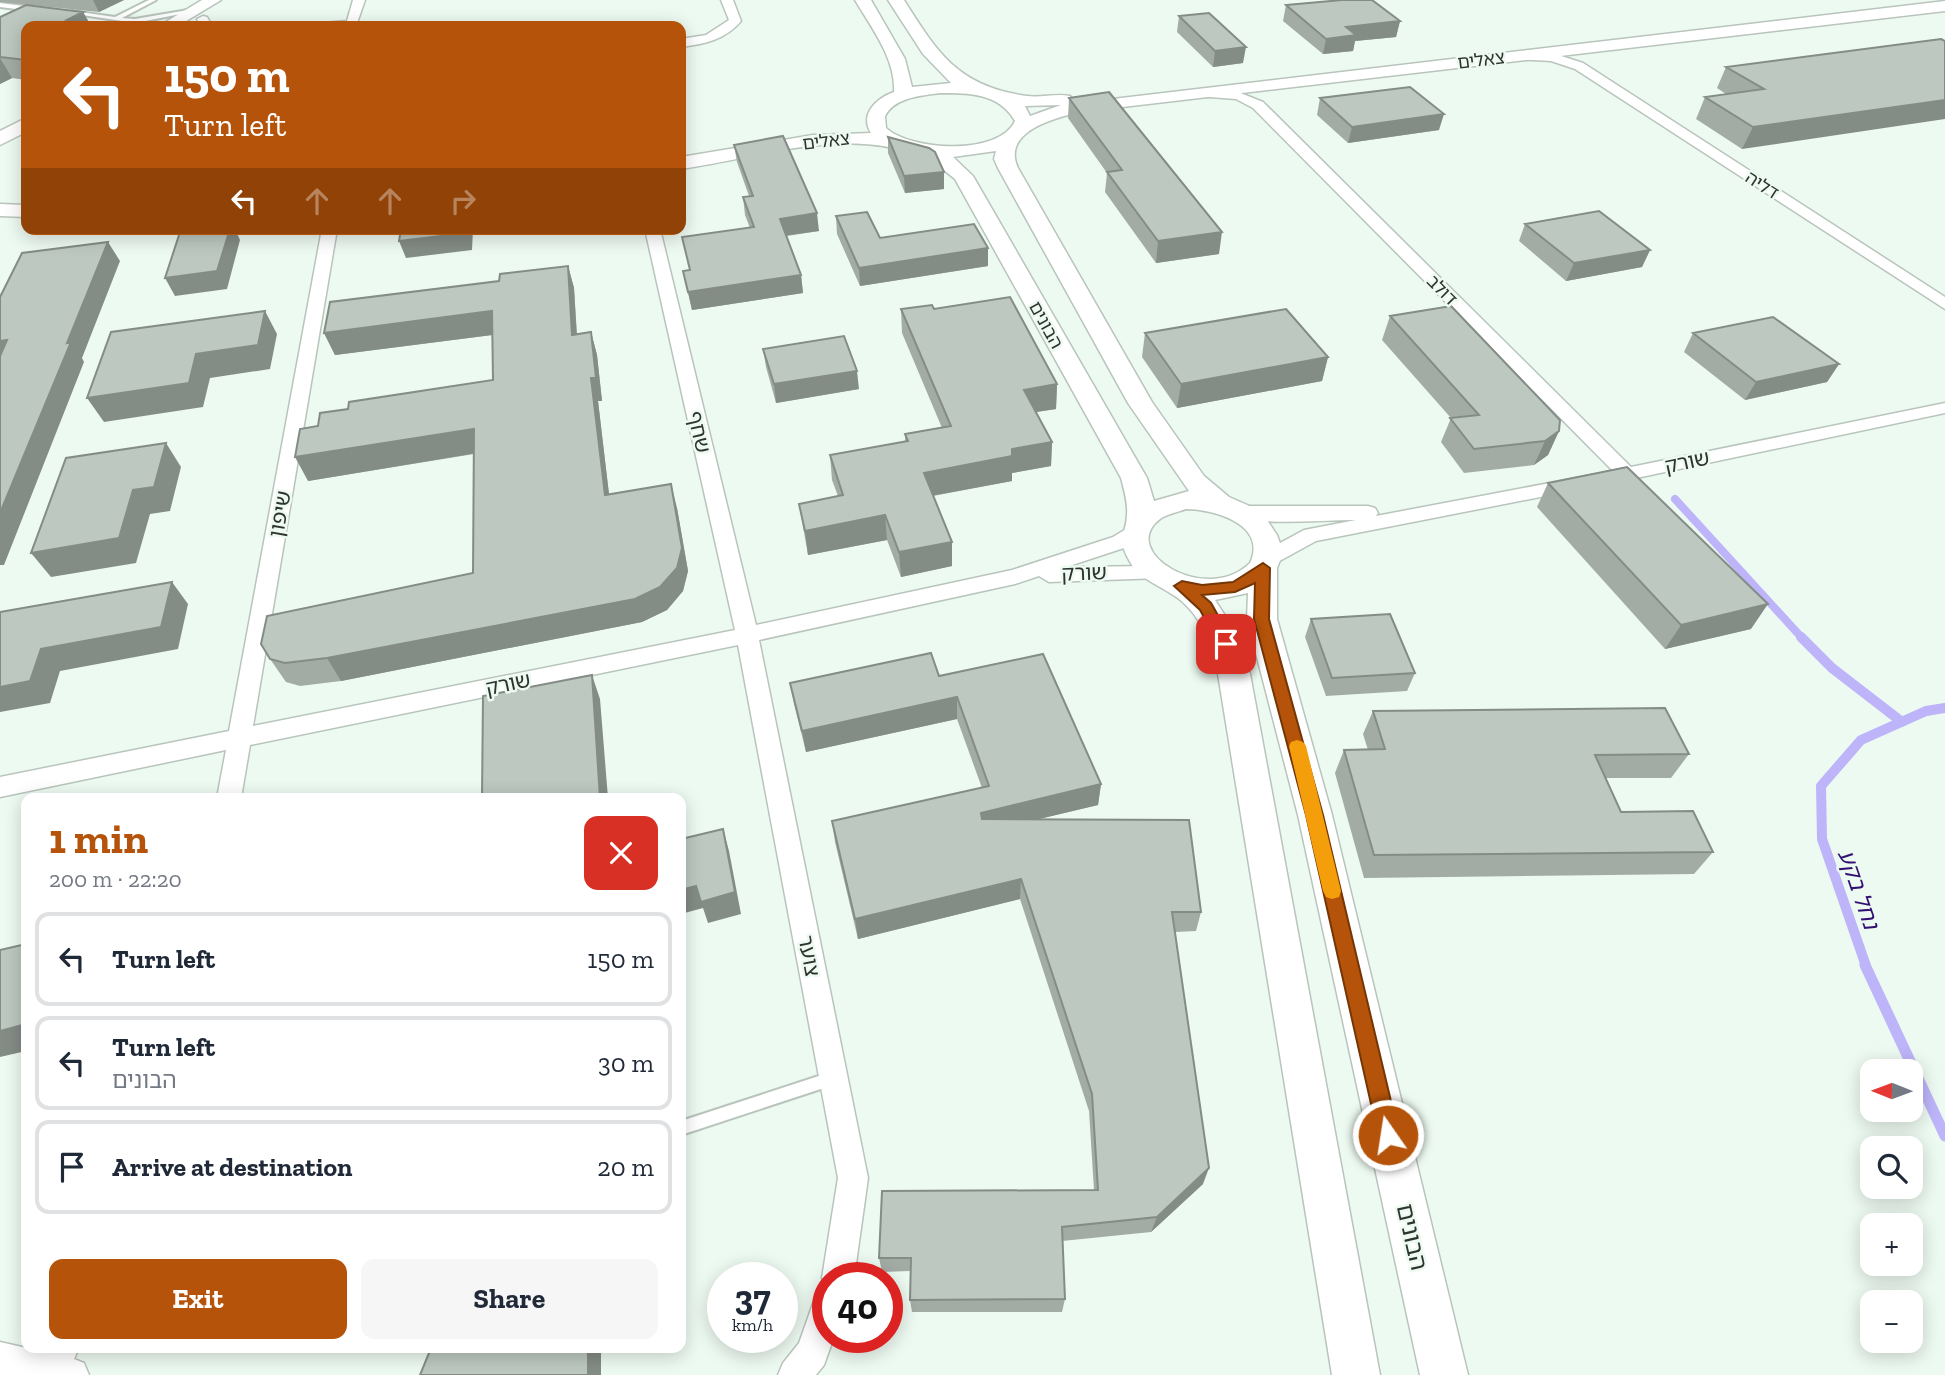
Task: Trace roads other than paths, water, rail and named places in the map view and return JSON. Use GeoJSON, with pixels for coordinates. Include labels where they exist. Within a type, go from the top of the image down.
{"type":"FeatureCollection","features":[{"type":"Feature","properties":{"kind":"street"},"geometry":{"type":"LineString","coordinates":[[352,21],[359,0]]}},
{"type":"Feature","properties":{"kind":"street"},"geometry":{"type":"LineString","coordinates":[[686,42],[717,36],[728,30],[736,21],[727,0]]}},
{"type":"Feature","properties":{"kind":"street"},"geometry":{"type":"LineString","coordinates":[[863,0],[900,66],[904,79],[903,95],[940,88],[979,90]]}},
{"type":"Feature","properties":{"kind":"street"},"geometry":{"type":"LineString","coordinates":[[896,0],[936,62],[955,80],[979,90]]}},
{"type":"Feature","properties":{"kind":"street","name":"צאלים"},"geometry":{"type":"LineString","coordinates":[[979,90],[1030,102],[1058,100],[1903,0]]}},
{"type":"Feature","properties":{"kind":"street"},"geometry":{"type":"LineString","coordinates":[[199,20],[219,3]]}},
{"type":"Feature","properties":{"kind":"street","name":"צאלים"},"geometry":{"type":"LineString","coordinates":[[686,160],[864,137],[889,141],[920,151],[958,153],[985,149],[1014,135],[1037,118],[1062,111],[1945,6]]}},
{"type":"Feature","properties":{"kind":"street"},"geometry":{"type":"LineString","coordinates":[[1579,66],[1577,54],[1589,47]]}},
{"type":"Feature","properties":{"kind":"street","name":"דליה"},"geometry":{"type":"LineString","coordinates":[[1519,56],[1552,57],[1579,66],[1945,304]]}},
{"type":"Feature","properties":{"kind":"street"},"geometry":{"type":"LineString","coordinates":[[1258,105],[1259,93],[1272,85]]}},
{"type":"Feature","properties":{"kind":"street","name":"דולב"},"geometry":{"type":"LineString","coordinates":[[1201,93],[1244,97],[1258,105],[1627,474]]}},
{"type":"Feature","properties":{"kind":"street","name":"צאלים"},"geometry":{"type":"LineString","coordinates":[[686,160],[859,123],[876,114],[891,100],[903,95]]}},
{"type":"Feature","properties":{"kind":"street"},"geometry":{"type":"LineString","coordinates":[[1002,97],[1020,111],[1023,120],[1004,159],[1008,168],[1140,403],[1195,482],[1254,522],[1263,532],[1268,544],[1265,564],[1248,581],[1235,587],[1202,590],[1168,579]]}},
{"type":"Feature","properties":{"kind":"street"},"geometry":{"type":"LineString","coordinates":[[0,121],[21,109]]}},
{"type":"Feature","properties":{"kind":"street"},"geometry":{"type":"LineString","coordinates":[[876,114],[875,124],[879,133],[889,141]]}},
{"type":"Feature","properties":{"kind":"street"},"geometry":{"type":"LineString","coordinates":[[0,139],[21,127]]}},
{"type":"Feature","properties":{"kind":"street","name":"הבונים"},"geometry":{"type":"LineString","coordinates":[[920,151],[946,161],[963,176],[1134,478],[1141,505],[1138,525]]}},
{"type":"Feature","properties":{"kind":"street"},"geometry":{"type":"LineString","coordinates":[[0,210],[21,211]]}},
{"type":"Feature","properties":{"kind":"street"},"geometry":{"type":"LineString","coordinates":[[0,224],[21,224]]}},
{"type":"Feature","properties":{"kind":"street","name":"שיפון"},"geometry":{"type":"LineString","coordinates":[[230,793],[329,235]]}},
{"type":"Feature","properties":{"kind":"street","name":"שחף"},"geometry":{"type":"LineString","coordinates":[[653,235],[747,635]]}},
{"type":"Feature","properties":{"kind":"street","name":"שורק"},"geometry":{"type":"LineString","coordinates":[[1265,564],[1311,535],[1627,474],[1945,408]]}},
{"type":"Feature","properties":{"kind":"street"},"geometry":{"type":"LineString","coordinates":[[1229,507],[1184,500],[1167,503],[1153,510],[1138,525],[1135,549],[1142,562],[1206,606],[1226,644],[1234,674],[1356,1375]]}},
{"type":"Feature","properties":{"kind":"street","name":"שורק"},"geometry":{"type":"LineString","coordinates":[[1229,507],[1277,514],[1427,512]]}},
{"type":"Feature","properties":{"kind":"street","name":"שורק"},"geometry":{"type":"LineString","coordinates":[[0,787],[747,635],[1015,577],[1120,542],[1138,525]]}},
{"type":"Feature","properties":{"kind":"street","name":"הבונים"},"geometry":{"type":"LineString","coordinates":[[1265,564],[1262,619],[1315,815],[1444,1375]]}},
{"type":"Feature","properties":{"kind":"street","name":"שורק"},"geometry":{"type":"LineString","coordinates":[[1015,577],[1101,572],[1168,579]]}},
{"type":"Feature","properties":{"kind":"street","name":"צוער"},"geometry":{"type":"LineString","coordinates":[[747,635],[853,1178],[840,1262]]}},
{"type":"Feature","properties":{"kind":"street"},"geometry":{"type":"LineString","coordinates":[[795,1375],[812,1353]]}},
{"type":"Feature","properties":{"kind":"street"},"geometry":{"type":"LineString","coordinates":[[0,1359],[61,1364]]}},
{"type":"Feature","properties":{"kind":"lane"},"geometry":{"type":"LineString","coordinates":[[116,19],[153,0]]}},
{"type":"Feature","properties":{"kind":"lane"},"geometry":{"type":"LineString","coordinates":[[0,5],[38,9]]}},
{"type":"Feature","properties":{"kind":"lane"},"geometry":{"type":"LineString","coordinates":[[64,12],[135,21],[173,17],[199,20]]}},
{"type":"Feature","properties":{"kind":"lane"},"geometry":{"type":"LineString","coordinates":[[686,1126],[833,1079]]}},
{"type":"Feature","properties":{"kind":"waterway"},"geometry":{"type":"LineString","coordinates":[[1675,499],[1803,639]]}},
{"type":"Feature","properties":{"kind":"waterway"},"geometry":{"type":"LineString","coordinates":[[1803,639],[1832,668],[1902,722]]}},
{"type":"Feature","properties":{"kind":"waterway","name":"נחל בקע"},"geometry":{"type":"LineString","coordinates":[[1902,722],[1926,711],[1945,708]]}},
{"type":"Feature","properties":{"kind":"waterway","name":"נחל בקע"},"geometry":{"type":"LineString","coordinates":[[1866,966],[1822,839],[1821,786],[1861,740],[1902,722]]}},
{"type":"Feature","properties":{"kind":"waterway","name":"נחל בקע"},"geometry":{"type":"LineString","coordinates":[[1865,965],[1945,1136]]}}]}
